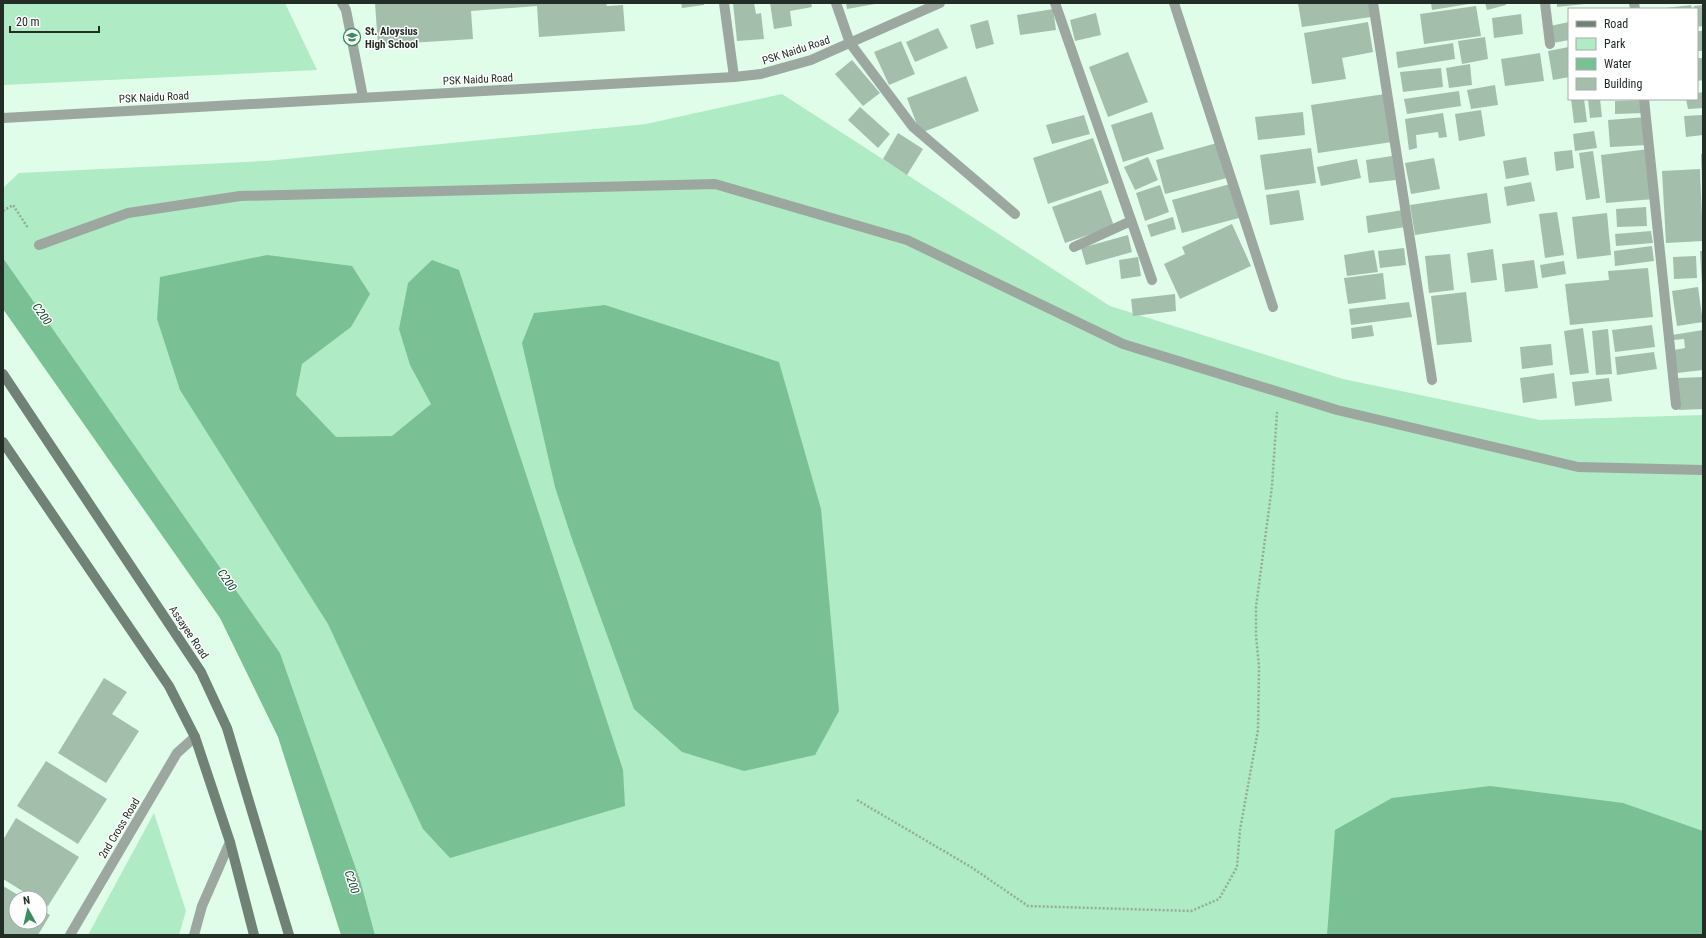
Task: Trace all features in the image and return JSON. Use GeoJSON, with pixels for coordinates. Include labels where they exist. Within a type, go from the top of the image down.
{"type":"FeatureCollection","features":[{"type":"Feature","properties":{"kind":"main road","name":"Assayee Road"},"geometry":{"type":"LineString","coordinates":[[3,374],[201,672],[227,728],[289,935]]}},
{"type":"Feature","properties":{"kind":"main road"},"geometry":{"type":"LineString","coordinates":[[3,442],[169,686],[195,737],[230,842],[254,935]]}},
{"type":"Feature","properties":{"kind":"street"},"geometry":{"type":"LineString","coordinates":[[342,3],[346,10],[362,98]]}},
{"type":"Feature","properties":{"kind":"street"},"geometry":{"type":"LineString","coordinates":[[724,3],[734,77]]}},
{"type":"Feature","properties":{"kind":"street"},"geometry":{"type":"LineString","coordinates":[[836,3],[850,43],[913,127],[1015,214]]}},
{"type":"Feature","properties":{"kind":"street","name":"PSK Naidu Road"},"geometry":{"type":"LineString","coordinates":[[3,118],[734,77],[761,74],[786,68],[850,43],[940,3]]}},
{"type":"Feature","properties":{"kind":"street"},"geometry":{"type":"LineString","coordinates":[[1055,3],[1152,280]]}},
{"type":"Feature","properties":{"kind":"street"},"geometry":{"type":"LineString","coordinates":[[1174,3],[1273,307]]}},
{"type":"Feature","properties":{"kind":"street"},"geometry":{"type":"LineString","coordinates":[[1373,3],[1432,380]]}},
{"type":"Feature","properties":{"kind":"street"},"geometry":{"type":"LineString","coordinates":[[1545,3],[1550,44]]}},
{"type":"Feature","properties":{"kind":"street"},"geometry":{"type":"LineString","coordinates":[[1644,100],[1676,405]]}},
{"type":"Feature","properties":{"kind":"street"},"geometry":{"type":"LineString","coordinates":[[39,245],[128,214],[240,196],[716,184],[907,240],[1124,344],[1337,410],[1578,467],[1703,470]]}},
{"type":"Feature","properties":{"kind":"street"},"geometry":{"type":"LineString","coordinates":[[1074,247],[1131,221]]}},
{"type":"Feature","properties":{"kind":"street","name":"2nd Cross Road"},"geometry":{"type":"LineString","coordinates":[[70,935],[177,753],[195,737]]}},
{"type":"Feature","properties":{"kind":"street"},"geometry":{"type":"LineString","coordinates":[[194,935],[202,906],[230,842]]}},
{"type":"Feature","properties":{"kind":"path"},"geometry":{"type":"LineString","coordinates":[[3,211],[13,205],[39,245]]}},
{"type":"Feature","properties":{"kind":"path"},"geometry":{"type":"LineString","coordinates":[[857,800],[971,867],[1028,906],[1191,911],[1219,899],[1237,867],[1240,830],[1258,730],[1259,666],[1256,636],[1256,607],[1272,486],[1278,392]]}},
{"type":"Feature","properties":{"kind":"green space"},"geometry":{"type":"Polygon","coordinates":[[[3,3],[285,3],[317,70],[3,85],[3,3]]]}},
{"type":"Feature","properties":{"kind":"green space"},"geometry":{"type":"Polygon","coordinates":[[[782,94],[1110,306],[1343,379],[1540,420],[1703,415],[1703,935],[375,935],[361,883],[280,653],[3,258],[3,188],[19,173],[266,161],[646,124],[782,94]]]}},
{"type":"Feature","properties":{"kind":"green space"},"geometry":{"type":"Polygon","coordinates":[[[154,813],[186,911],[179,935],[88,935],[154,813]]]}},
{"type":"Feature","properties":{"kind":"water"},"geometry":{"type":"Polygon","coordinates":[[[267,255],[352,266],[370,294],[351,327],[302,364],[296,395],[336,437],[392,436],[431,404],[410,365],[399,329],[408,283],[432,260],[459,270],[623,770],[625,806],[450,858],[423,829],[328,624],[180,390],[157,319],[160,277],[267,255]]]}},
{"type":"Feature","properties":{"kind":"water","name":"C200"},"geometry":{"type":"Polygon","coordinates":[[[3,258],[280,653],[361,883],[375,935],[341,935],[278,737],[220,618],[3,309],[3,258]]]}},
{"type":"Feature","properties":{"kind":"water"},"geometry":{"type":"Polygon","coordinates":[[[605,305],[779,362],[821,509],[839,711],[815,755],[744,771],[682,752],[634,709],[572,539],[555,487],[522,343],[534,313],[605,305]]]}},
{"type":"Feature","properties":{"kind":"water"},"geometry":{"type":"Polygon","coordinates":[[[1490,786],[1623,803],[1703,831],[1703,935],[1327,935],[1335,830],[1392,798],[1490,786]]]}},
{"type":"Feature","properties":{"kind":"building"},"geometry":{"type":"Polygon","coordinates":[[[375,3],[606,3],[607,6],[623,5],[625,31],[539,37],[537,6],[471,11],[473,39],[378,45],[375,3]]]}},
{"type":"Feature","properties":{"kind":"building"},"geometry":{"type":"Polygon","coordinates":[[[681,3],[704,3],[704,5],[682,8],[681,3]]]}},
{"type":"Feature","properties":{"kind":"building"},"geometry":{"type":"Polygon","coordinates":[[[733,3],[754,3],[756,14],[761,13],[764,39],[737,41],[733,3]]]}},
{"type":"Feature","properties":{"kind":"building"},"geometry":{"type":"Polygon","coordinates":[[[770,3],[811,3],[812,7],[790,11],[792,26],[774,29],[770,3]]]}},
{"type":"Feature","properties":{"kind":"building"},"geometry":{"type":"Polygon","coordinates":[[[846,3],[874,3],[875,4],[847,9],[846,3]]]}},
{"type":"Feature","properties":{"kind":"building"},"geometry":{"type":"Polygon","coordinates":[[[1298,3],[1369,3],[1371,17],[1302,27],[1298,3]]]}},
{"type":"Feature","properties":{"kind":"building"},"geometry":{"type":"Polygon","coordinates":[[[1431,3],[1469,3],[1469,4],[1432,10],[1431,3]]]}},
{"type":"Feature","properties":{"kind":"building"},"geometry":{"type":"Polygon","coordinates":[[[1485,3],[1506,3],[1506,5],[1487,10],[1485,3]]]}},
{"type":"Feature","properties":{"kind":"building"},"geometry":{"type":"Polygon","coordinates":[[[1557,3],[1585,3],[1585,4],[1557,7],[1557,3]]]}},
{"type":"Feature","properties":{"kind":"building"},"geometry":{"type":"Polygon","coordinates":[[[1691,5],[1692,8],[1665,8],[1691,5]]]}},
{"type":"Feature","properties":{"kind":"building"},"geometry":{"type":"Polygon","coordinates":[[[1703,5],[1703,26],[1698,27],[1698,8],[1694,8],[1694,6],[1703,5]]]}},
{"type":"Feature","properties":{"kind":"building"},"geometry":{"type":"Polygon","coordinates":[[[1476,6],[1481,36],[1424,44],[1420,14],[1476,6]]]}},
{"type":"Feature","properties":{"kind":"building"},"geometry":{"type":"Polygon","coordinates":[[[1053,9],[1056,30],[1020,35],[1017,15],[1053,9]]]}},
{"type":"Feature","properties":{"kind":"building"},"geometry":{"type":"Polygon","coordinates":[[[1096,13],[1101,35],[1075,41],[1070,20],[1096,13]]]}},
{"type":"Feature","properties":{"kind":"building"},"geometry":{"type":"Polygon","coordinates":[[[1521,14],[1523,34],[1494,38],[1492,18],[1521,14]]]}},
{"type":"Feature","properties":{"kind":"building"},"geometry":{"type":"Polygon","coordinates":[[[988,20],[994,44],[976,49],[970,25],[988,20]]]}},
{"type":"Feature","properties":{"kind":"building"},"geometry":{"type":"Polygon","coordinates":[[[1368,22],[1373,52],[1342,58],[1346,79],[1312,84],[1304,33],[1368,22]]]}},
{"type":"Feature","properties":{"kind":"building"},"geometry":{"type":"Polygon","coordinates":[[[1568,22],[1568,40],[1553,43],[1550,26],[1568,22]]]}},
{"type":"Feature","properties":{"kind":"building"},"geometry":{"type":"Polygon","coordinates":[[[938,28],[948,48],[915,62],[906,42],[938,28]]]}},
{"type":"Feature","properties":{"kind":"building"},"geometry":{"type":"Polygon","coordinates":[[[1698,31],[1703,31],[1703,51],[1698,51],[1698,31]]]}},
{"type":"Feature","properties":{"kind":"building"},"geometry":{"type":"Polygon","coordinates":[[[1485,37],[1488,59],[1462,64],[1458,41],[1485,37]]]}},
{"type":"Feature","properties":{"kind":"building"},"geometry":{"type":"Polygon","coordinates":[[[901,41],[915,74],[889,85],[874,52],[901,41]]]}},
{"type":"Feature","properties":{"kind":"building"},"geometry":{"type":"Polygon","coordinates":[[[1453,43],[1455,59],[1398,68],[1396,52],[1453,43]]]}},
{"type":"Feature","properties":{"kind":"building"},"geometry":{"type":"Polygon","coordinates":[[[1568,47],[1568,77],[1553,80],[1548,51],[1568,47]]]}},
{"type":"Feature","properties":{"kind":"building"},"geometry":{"type":"Polygon","coordinates":[[[1128,52],[1148,102],[1108,117],[1089,67],[1128,52]]]}},
{"type":"Feature","properties":{"kind":"building"},"geometry":{"type":"Polygon","coordinates":[[[1540,53],[1544,81],[1505,86],[1501,59],[1540,53]]]}},
{"type":"Feature","properties":{"kind":"building"},"geometry":{"type":"Polygon","coordinates":[[[1698,58],[1703,58],[1703,80],[1698,81],[1698,58]]]}},
{"type":"Feature","properties":{"kind":"building"},"geometry":{"type":"Polygon","coordinates":[[[852,60],[880,93],[863,106],[835,74],[852,60]]]}},
{"type":"Feature","properties":{"kind":"building"},"geometry":{"type":"Polygon","coordinates":[[[1470,64],[1472,85],[1449,88],[1446,68],[1470,64]]]}},
{"type":"Feature","properties":{"kind":"building"},"geometry":{"type":"Polygon","coordinates":[[[1441,68],[1443,87],[1403,92],[1400,72],[1441,68]]]}},
{"type":"Feature","properties":{"kind":"building"},"geometry":{"type":"Polygon","coordinates":[[[966,76],[979,111],[920,133],[907,98],[966,76]]]}},
{"type":"Feature","properties":{"kind":"building"},"geometry":{"type":"Polygon","coordinates":[[[1495,85],[1498,105],[1471,109],[1467,90],[1495,85]]]}},
{"type":"Feature","properties":{"kind":"building"},"geometry":{"type":"Polygon","coordinates":[[[1459,91],[1461,106],[1407,114],[1404,99],[1459,91]]]}},
{"type":"Feature","properties":{"kind":"building"},"geometry":{"type":"Polygon","coordinates":[[[1703,92],[1703,108],[1688,109],[1686,100],[1698,100],[1698,93],[1703,92]]]}},
{"type":"Feature","properties":{"kind":"building"},"geometry":{"type":"Polygon","coordinates":[[[1385,94],[1392,142],[1318,153],[1311,105],[1385,94]]]}},
{"type":"Feature","properties":{"kind":"building"},"geometry":{"type":"Polygon","coordinates":[[[1571,100],[1584,100],[1587,122],[1574,123],[1571,100]]]}},
{"type":"Feature","properties":{"kind":"building"},"geometry":{"type":"Polygon","coordinates":[[[1588,100],[1600,100],[1602,117],[1590,118],[1588,100]]]}},
{"type":"Feature","properties":{"kind":"building"},"geometry":{"type":"Polygon","coordinates":[[[1644,100],[1645,113],[1615,114],[1615,101],[1644,100]]]}},
{"type":"Feature","properties":{"kind":"building"},"geometry":{"type":"Polygon","coordinates":[[[860,107],[890,134],[878,148],[848,120],[860,107]]]}},
{"type":"Feature","properties":{"kind":"building"},"geometry":{"type":"Polygon","coordinates":[[[1481,110],[1485,136],[1459,141],[1455,114],[1481,110]]]}},
{"type":"Feature","properties":{"kind":"building"},"geometry":{"type":"Polygon","coordinates":[[[1152,112],[1164,149],[1123,162],[1111,125],[1152,112]]]}},
{"type":"Feature","properties":{"kind":"building"},"geometry":{"type":"Polygon","coordinates":[[[1303,112],[1305,135],[1258,140],[1255,117],[1303,112]]]}},
{"type":"Feature","properties":{"kind":"building"},"geometry":{"type":"Polygon","coordinates":[[[1443,113],[1447,137],[1439,138],[1438,132],[1416,135],[1417,148],[1409,150],[1405,119],[1443,113]]]}},
{"type":"Feature","properties":{"kind":"building"},"geometry":{"type":"Polygon","coordinates":[[[1084,115],[1090,134],[1052,144],[1046,125],[1084,115]]]}},
{"type":"Feature","properties":{"kind":"building"},"geometry":{"type":"Polygon","coordinates":[[[1703,115],[1703,135],[1686,137],[1684,116],[1703,115]]]}},
{"type":"Feature","properties":{"kind":"building"},"geometry":{"type":"Polygon","coordinates":[[[1646,117],[1648,145],[1610,147],[1608,120],[1646,117]]]}},
{"type":"Feature","properties":{"kind":"building"},"geometry":{"type":"Polygon","coordinates":[[[1594,131],[1597,148],[1575,151],[1573,134],[1594,131]]]}},
{"type":"Feature","properties":{"kind":"building"},"geometry":{"type":"Polygon","coordinates":[[[898,133],[923,149],[907,175],[883,159],[898,133]]]}},
{"type":"Feature","properties":{"kind":"building"},"geometry":{"type":"Polygon","coordinates":[[[1093,138],[1109,183],[1048,204],[1033,158],[1093,138]]]}},
{"type":"Feature","properties":{"kind":"building"},"geometry":{"type":"Polygon","coordinates":[[[1217,143],[1227,178],[1165,194],[1156,160],[1217,143]]]}},
{"type":"Feature","properties":{"kind":"building"},"geometry":{"type":"Polygon","coordinates":[[[1311,148],[1316,183],[1265,190],[1260,155],[1311,148]]]}},
{"type":"Feature","properties":{"kind":"building"},"geometry":{"type":"Polygon","coordinates":[[[1649,149],[1654,199],[1606,203],[1601,155],[1649,149]]]}},
{"type":"Feature","properties":{"kind":"building"},"geometry":{"type":"Polygon","coordinates":[[[1572,150],[1574,168],[1556,171],[1554,152],[1572,150]]]}},
{"type":"Feature","properties":{"kind":"building"},"geometry":{"type":"Polygon","coordinates":[[[1593,151],[1600,198],[1586,200],[1579,153],[1593,151]]]}},
{"type":"Feature","properties":{"kind":"building"},"geometry":{"type":"Polygon","coordinates":[[[1701,154],[1703,154],[1703,181],[1702,181],[1701,154]]]}},
{"type":"Feature","properties":{"kind":"building"},"geometry":{"type":"Polygon","coordinates":[[[1392,156],[1396,180],[1369,183],[1366,160],[1392,156]]]}},
{"type":"Feature","properties":{"kind":"building"},"geometry":{"type":"Polygon","coordinates":[[[1148,157],[1158,180],[1135,190],[1124,167],[1148,157]]]}},
{"type":"Feature","properties":{"kind":"building"},"geometry":{"type":"Polygon","coordinates":[[[1526,157],[1529,175],[1506,179],[1503,161],[1526,157]]]}},
{"type":"Feature","properties":{"kind":"building"},"geometry":{"type":"Polygon","coordinates":[[[1434,158],[1440,189],[1411,194],[1405,163],[1434,158]]]}},
{"type":"Feature","properties":{"kind":"building"},"geometry":{"type":"Polygon","coordinates":[[[1357,159],[1361,178],[1321,186],[1317,167],[1357,159]]]}},
{"type":"Feature","properties":{"kind":"building"},"geometry":{"type":"Polygon","coordinates":[[[1700,169],[1703,241],[1666,243],[1662,171],[1700,169]]]}},
{"type":"Feature","properties":{"kind":"building"},"geometry":{"type":"Polygon","coordinates":[[[1531,182],[1535,201],[1507,206],[1504,187],[1531,182]]]}},
{"type":"Feature","properties":{"kind":"building"},"geometry":{"type":"Polygon","coordinates":[[[1230,184],[1239,218],[1182,233],[1172,200],[1230,184]]]}},
{"type":"Feature","properties":{"kind":"building"},"geometry":{"type":"Polygon","coordinates":[[[1160,185],[1169,212],[1145,221],[1136,193],[1160,185]]]}},
{"type":"Feature","properties":{"kind":"building"},"geometry":{"type":"Polygon","coordinates":[[[1101,190],[1114,226],[1065,243],[1052,207],[1101,190]]]}},
{"type":"Feature","properties":{"kind":"building"},"geometry":{"type":"Polygon","coordinates":[[[1299,190],[1304,220],[1270,225],[1266,195],[1299,190]]]}},
{"type":"Feature","properties":{"kind":"building"},"geometry":{"type":"Polygon","coordinates":[[[1487,193],[1491,223],[1415,235],[1410,205],[1487,193]]]}},
{"type":"Feature","properties":{"kind":"building"},"geometry":{"type":"Polygon","coordinates":[[[1646,207],[1647,226],[1617,227],[1616,209],[1646,207]]]}},
{"type":"Feature","properties":{"kind":"building"},"geometry":{"type":"Polygon","coordinates":[[[1403,210],[1405,227],[1368,233],[1366,216],[1403,210]]]}},
{"type":"Feature","properties":{"kind":"building"},"geometry":{"type":"Polygon","coordinates":[[[1557,212],[1564,255],[1545,258],[1539,214],[1557,212]]]}},
{"type":"Feature","properties":{"kind":"building"},"geometry":{"type":"Polygon","coordinates":[[[1607,213],[1611,255],[1577,259],[1572,217],[1607,213]]]}},
{"type":"Feature","properties":{"kind":"building"},"geometry":{"type":"Polygon","coordinates":[[[1173,217],[1176,229],[1151,237],[1147,225],[1173,217]]]}},
{"type":"Feature","properties":{"kind":"building"},"geometry":{"type":"Polygon","coordinates":[[[1232,224],[1251,266],[1180,299],[1164,264],[1185,254],[1182,247],[1232,224]]]}},
{"type":"Feature","properties":{"kind":"building"},"geometry":{"type":"Polygon","coordinates":[[[1651,231],[1653,243],[1616,246],[1615,234],[1651,231]]]}},
{"type":"Feature","properties":{"kind":"building"},"geometry":{"type":"Polygon","coordinates":[[[1128,235],[1132,252],[1086,265],[1081,248],[1128,235]]]}},
{"type":"Feature","properties":{"kind":"building"},"geometry":{"type":"Polygon","coordinates":[[[1652,246],[1654,261],[1615,266],[1614,251],[1652,246]]]}},
{"type":"Feature","properties":{"kind":"building"},"geometry":{"type":"Polygon","coordinates":[[[1404,248],[1406,265],[1380,268],[1378,251],[1404,248]]]}},
{"type":"Feature","properties":{"kind":"building"},"geometry":{"type":"Polygon","coordinates":[[[1493,249],[1497,280],[1471,283],[1467,253],[1493,249]]]}},
{"type":"Feature","properties":{"kind":"building"},"geometry":{"type":"Polygon","coordinates":[[[1374,250],[1378,272],[1347,276],[1344,255],[1374,250]]]}},
{"type":"Feature","properties":{"kind":"building"},"geometry":{"type":"Polygon","coordinates":[[[1700,251],[1703,251],[1703,284],[1702,284],[1700,251]]]}},
{"type":"Feature","properties":{"kind":"building"},"geometry":{"type":"Polygon","coordinates":[[[1450,254],[1454,290],[1429,293],[1425,256],[1450,254]]]}},
{"type":"Feature","properties":{"kind":"building"},"geometry":{"type":"Polygon","coordinates":[[[1696,256],[1697,278],[1674,279],[1673,257],[1696,256]]]}},
{"type":"Feature","properties":{"kind":"building"},"geometry":{"type":"Polygon","coordinates":[[[1138,257],[1141,276],[1121,279],[1119,260],[1138,257]]]}},
{"type":"Feature","properties":{"kind":"building"},"geometry":{"type":"Polygon","coordinates":[[[1534,260],[1538,288],[1505,292],[1502,264],[1534,260]]]}},
{"type":"Feature","properties":{"kind":"building"},"geometry":{"type":"Polygon","coordinates":[[[1564,261],[1566,274],[1542,278],[1540,265],[1564,261]]]}},
{"type":"Feature","properties":{"kind":"building"},"geometry":{"type":"Polygon","coordinates":[[[1648,268],[1653,317],[1570,325],[1565,284],[1609,280],[1608,271],[1648,268]]]}},
{"type":"Feature","properties":{"kind":"building"},"geometry":{"type":"Polygon","coordinates":[[[1383,273],[1386,299],[1348,304],[1344,278],[1383,273]]]}},
{"type":"Feature","properties":{"kind":"building"},"geometry":{"type":"Polygon","coordinates":[[[1698,287],[1703,322],[1677,326],[1672,291],[1698,287]]]}},
{"type":"Feature","properties":{"kind":"building"},"geometry":{"type":"Polygon","coordinates":[[[1466,292],[1472,342],[1437,345],[1431,296],[1466,292]]]}},
{"type":"Feature","properties":{"kind":"building"},"geometry":{"type":"Polygon","coordinates":[[[1175,294],[1176,311],[1133,316],[1131,299],[1175,294]]]}},
{"type":"Feature","properties":{"kind":"building"},"geometry":{"type":"Polygon","coordinates":[[[1409,302],[1412,317],[1351,325],[1349,309],[1409,302]]]}},
{"type":"Feature","properties":{"kind":"building"},"geometry":{"type":"Polygon","coordinates":[[[1372,325],[1374,336],[1352,339],[1351,328],[1372,325]]]}},
{"type":"Feature","properties":{"kind":"building"},"geometry":{"type":"Polygon","coordinates":[[[1652,325],[1655,347],[1615,352],[1612,330],[1652,325]]]}},
{"type":"Feature","properties":{"kind":"building"},"geometry":{"type":"Polygon","coordinates":[[[1583,328],[1589,373],[1570,375],[1564,331],[1583,328]]]}},
{"type":"Feature","properties":{"kind":"building"},"geometry":{"type":"Polygon","coordinates":[[[1608,329],[1612,374],[1596,375],[1592,331],[1608,329]]]}},
{"type":"Feature","properties":{"kind":"building"},"geometry":{"type":"Polygon","coordinates":[[[1703,330],[1703,370],[1677,373],[1674,350],[1685,348],[1684,339],[1673,340],[1672,335],[1703,330]]]}},
{"type":"Feature","properties":{"kind":"building"},"geometry":{"type":"Polygon","coordinates":[[[1551,344],[1553,365],[1522,369],[1520,347],[1551,344]]]}},
{"type":"Feature","properties":{"kind":"building"},"geometry":{"type":"Polygon","coordinates":[[[1654,352],[1657,369],[1617,375],[1615,357],[1654,352]]]}},
{"type":"Feature","properties":{"kind":"building"},"geometry":{"type":"Polygon","coordinates":[[[1554,373],[1557,398],[1523,403],[1520,378],[1554,373]]]}},
{"type":"Feature","properties":{"kind":"building"},"geometry":{"type":"Polygon","coordinates":[[[1703,377],[1703,409],[1679,410],[1678,378],[1703,377]]]}},
{"type":"Feature","properties":{"kind":"building"},"geometry":{"type":"Polygon","coordinates":[[[1609,378],[1612,401],[1575,406],[1572,382],[1609,378]]]}},
{"type":"Feature","properties":{"kind":"building"},"geometry":{"type":"Polygon","coordinates":[[[104,678],[127,692],[112,714],[139,731],[106,783],[58,753],[104,678]]]}},
{"type":"Feature","properties":{"kind":"building"},"geometry":{"type":"Polygon","coordinates":[[[46,761],[107,799],[78,844],[17,806],[46,761]]]}},
{"type":"Feature","properties":{"kind":"building"},"geometry":{"type":"Polygon","coordinates":[[[16,818],[79,857],[48,906],[48,890],[21,890],[3,879],[3,840],[16,818]]]}},
{"type":"Feature","properties":{"kind":"building"},"geometry":{"type":"Polygon","coordinates":[[[3,886],[10,890],[8,890],[8,930],[41,930],[38,935],[3,935],[3,886]]]}},
{"type":"Feature","properties":{"kind":"place","name":"St. Aloysius High School"},"geometry":{"type":"Point","coordinates":[352,37]}}]}
